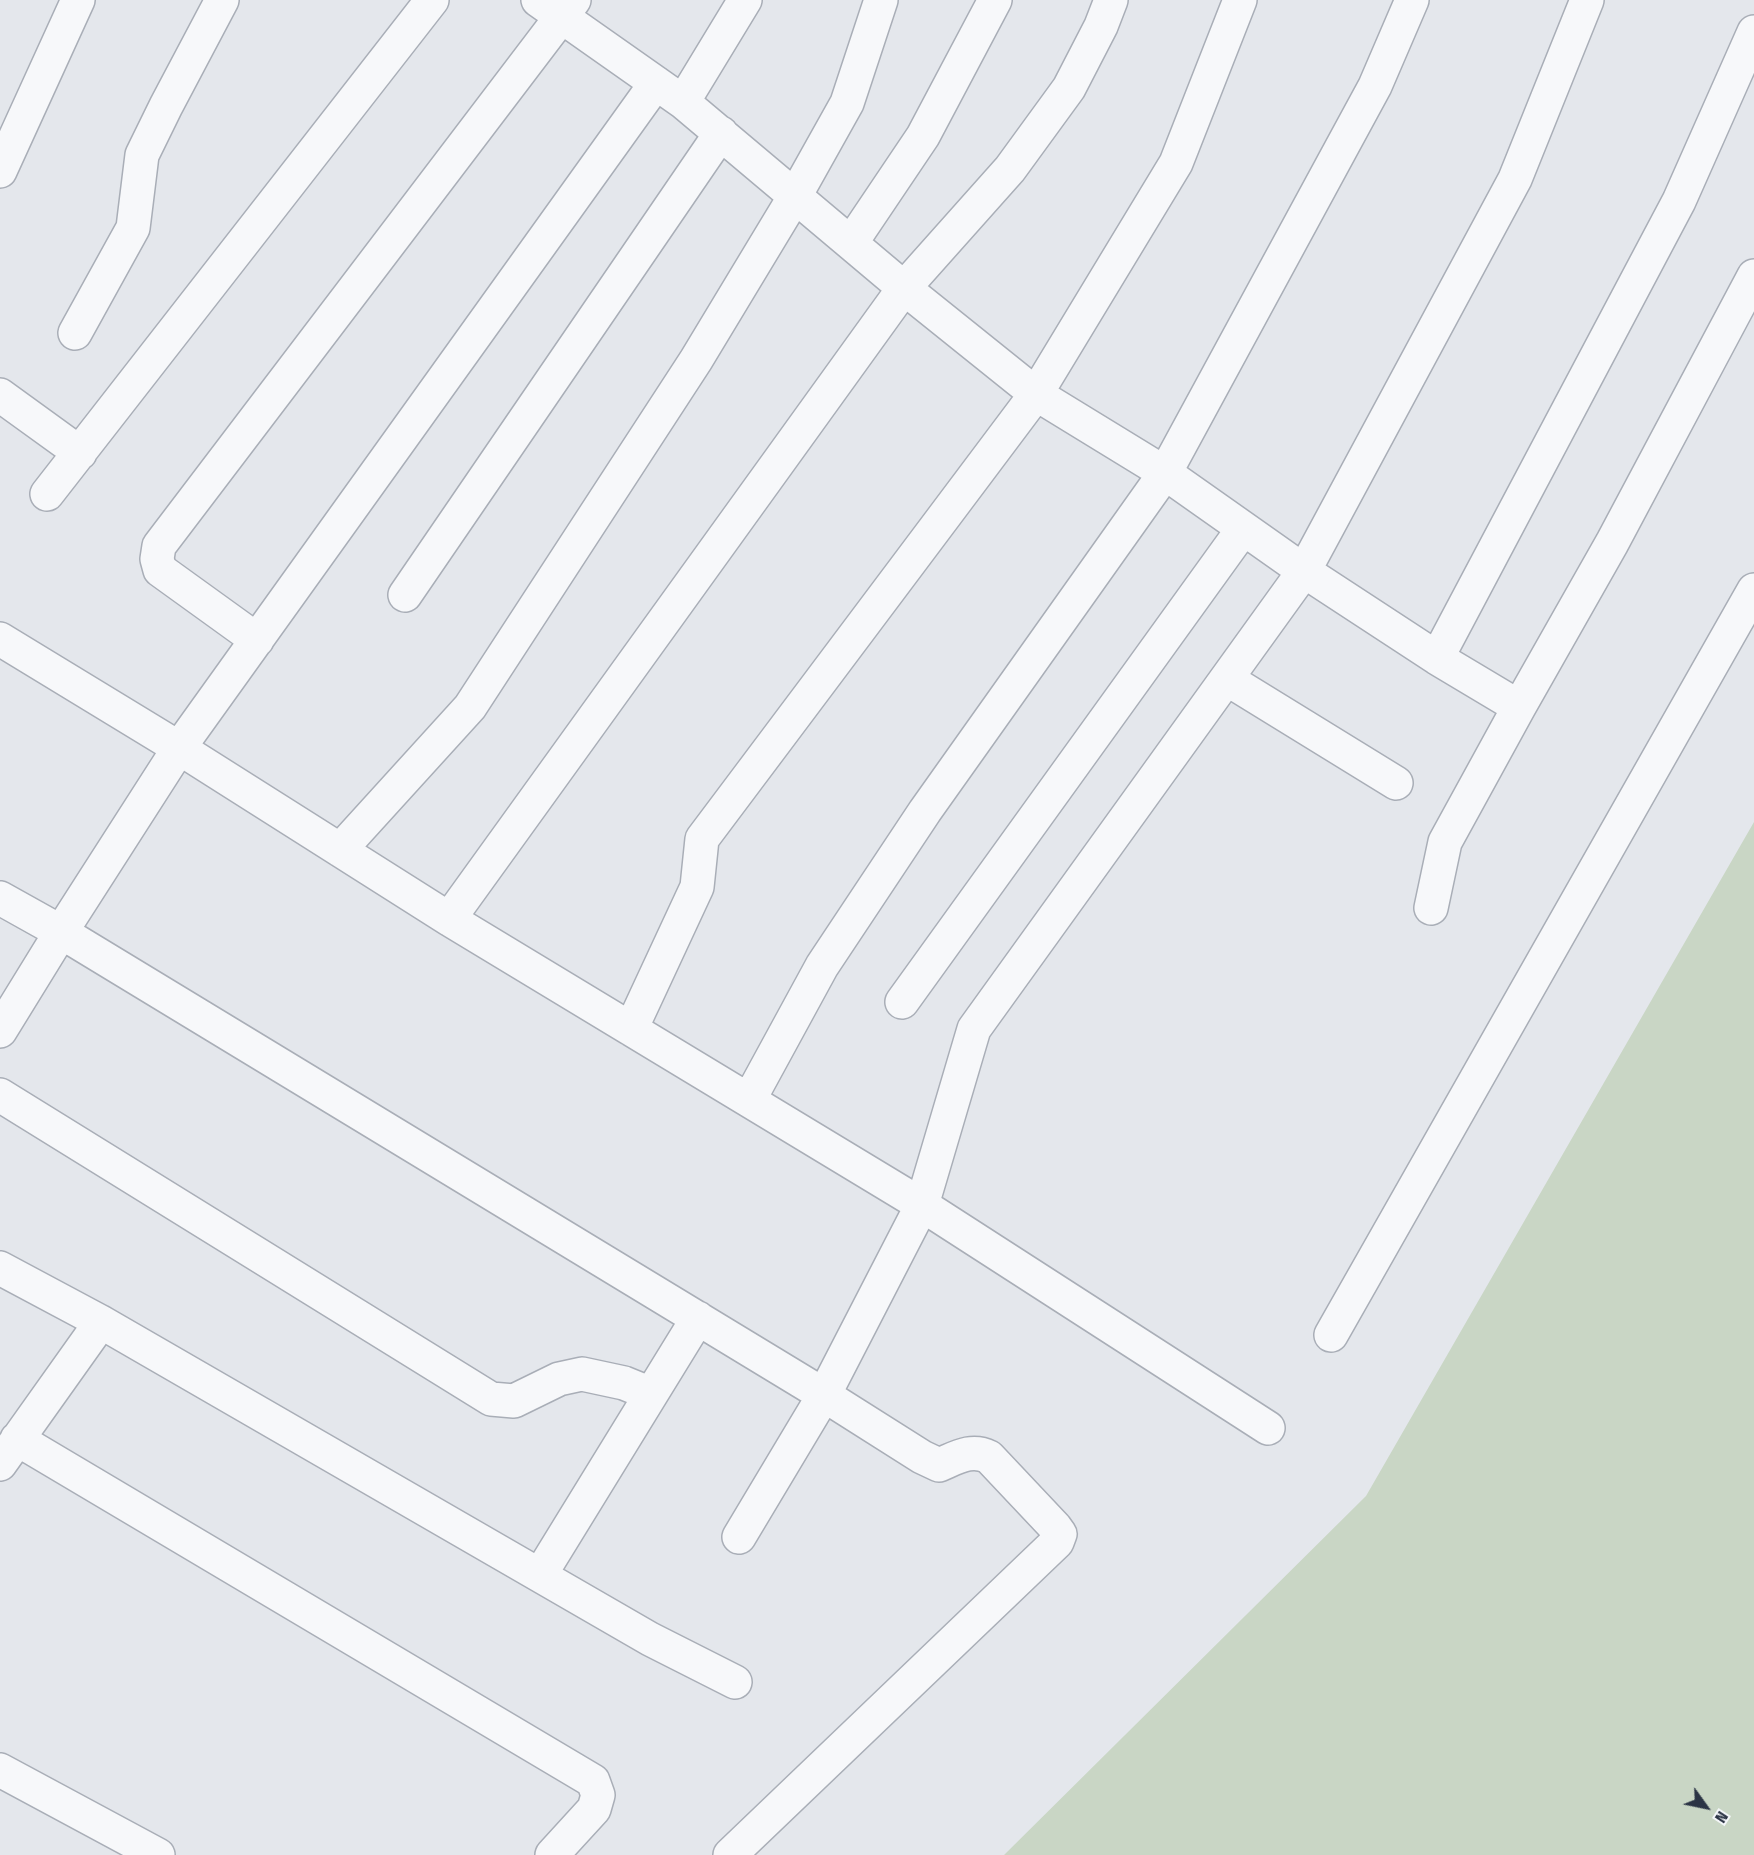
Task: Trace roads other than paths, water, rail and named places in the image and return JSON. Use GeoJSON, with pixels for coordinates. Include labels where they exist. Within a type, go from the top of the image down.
{"type":"FeatureCollection","features":[{"type":"Feature","properties":{"kind":"street"},"geometry":{"type":"LineString","coordinates":[[0,171],[78,0]]}},
{"type":"Feature","properties":{"kind":"street"},"geometry":{"type":"LineString","coordinates":[[75,333],[133,228],[142,155],[222,0]]}},
{"type":"Feature","properties":{"kind":"street"},"geometry":{"type":"LineString","coordinates":[[47,494],[432,0]]}},
{"type":"Feature","properties":{"kind":"street"},"geometry":{"type":"LineString","coordinates":[[683,102],[745,0]]}},
{"type":"Feature","properties":{"kind":"street"},"geometry":{"type":"LineString","coordinates":[[340,850],[471,707],[696,360],[795,196],[847,103],[881,0]]}},
{"type":"Feature","properties":{"kind":"street"},"geometry":{"type":"LineString","coordinates":[[851,243],[923,136],[995,0]]}},
{"type":"Feature","properties":{"kind":"street"},"geometry":{"type":"LineString","coordinates":[[449,919],[904,288],[1010,169],[1069,88],[1101,26],[1111,0]]}},
{"type":"Feature","properties":{"kind":"street"},"geometry":{"type":"LineString","coordinates":[[631,1029],[697,887],[702,839],[1036,394],[1176,163],[1240,0]]}},
{"type":"Feature","properties":{"kind":"street"},"geometry":{"type":"LineString","coordinates":[[749,1100],[822,966],[918,821],[1165,473],[1375,86],[1412,0]]}},
{"type":"Feature","properties":{"kind":"street"},"geometry":{"type":"LineString","coordinates":[[740,1537],[824,1395],[922,1205],[974,1029],[1304,571],[1515,179],[1587,0]]}},
{"type":"Feature","properties":{"kind":"street"},"geometry":{"type":"LineString","coordinates":[[257,640],[160,570],[157,559],[159,546],[558,5],[683,102],[904,288],[1036,394],[1165,473],[1304,571],[1437,658],[1519,707]]}},
{"type":"Feature","properties":{"kind":"street"},"geometry":{"type":"LineString","coordinates":[[1437,658],[1679,201],[1754,32]]}},
{"type":"Feature","properties":{"kind":"street"},"geometry":{"type":"LineString","coordinates":[[0,1031],[179,748],[656,83]]}},
{"type":"Feature","properties":{"kind":"street"},"geometry":{"type":"LineString","coordinates":[[405,595],[721,133]]}},
{"type":"Feature","properties":{"kind":"street"},"geometry":{"type":"LineString","coordinates":[[1431,908],[1445,842],[1612,543],[1754,276]]}},
{"type":"Feature","properties":{"kind":"street"},"geometry":{"type":"LineString","coordinates":[[0,395],[80,453]]}},
{"type":"Feature","properties":{"kind":"street"},"geometry":{"type":"LineString","coordinates":[[902,1002],[1243,529]]}},
{"type":"Feature","properties":{"kind":"street"},"geometry":{"type":"LineString","coordinates":[[1331,1335],[1754,590]]}},
{"type":"Feature","properties":{"kind":"street"},"geometry":{"type":"LineString","coordinates":[[0,639],[179,748],[449,919],[922,1205],[1268,1428]]}},
{"type":"Feature","properties":{"kind":"street"},"geometry":{"type":"LineString","coordinates":[[1227,679],[1396,783]]}},
{"type":"Feature","properties":{"kind":"street"},"geometry":{"type":"LineString","coordinates":[[0,898],[61,932],[698,1318],[922,1457],[939,1465],[970,1452],[989,1457],[1055,1527],[1060,1534],[1057,1542],[730,1855]]}},
{"type":"Feature","properties":{"kind":"street"},"geometry":{"type":"LineString","coordinates":[[0,1095],[491,1399],[514,1401],[559,1379],[582,1374],[624,1383],[651,1394]]}},
{"type":"Feature","properties":{"kind":"street"},"geometry":{"type":"LineString","coordinates":[[0,1268],[100,1322],[650,1638],[735,1682]]}},
{"type":"Feature","properties":{"kind":"street"},"geometry":{"type":"LineString","coordinates":[[540,1575],[698,1318]]}},
{"type":"Feature","properties":{"kind":"street"},"geometry":{"type":"LineString","coordinates":[[100,1322],[9,1452],[593,1781],[598,1796],[594,1809],[552,1855]]}},
{"type":"Feature","properties":{"kind":"street"},"geometry":{"type":"LineString","coordinates":[[0,1770],[158,1855]]}}]}
